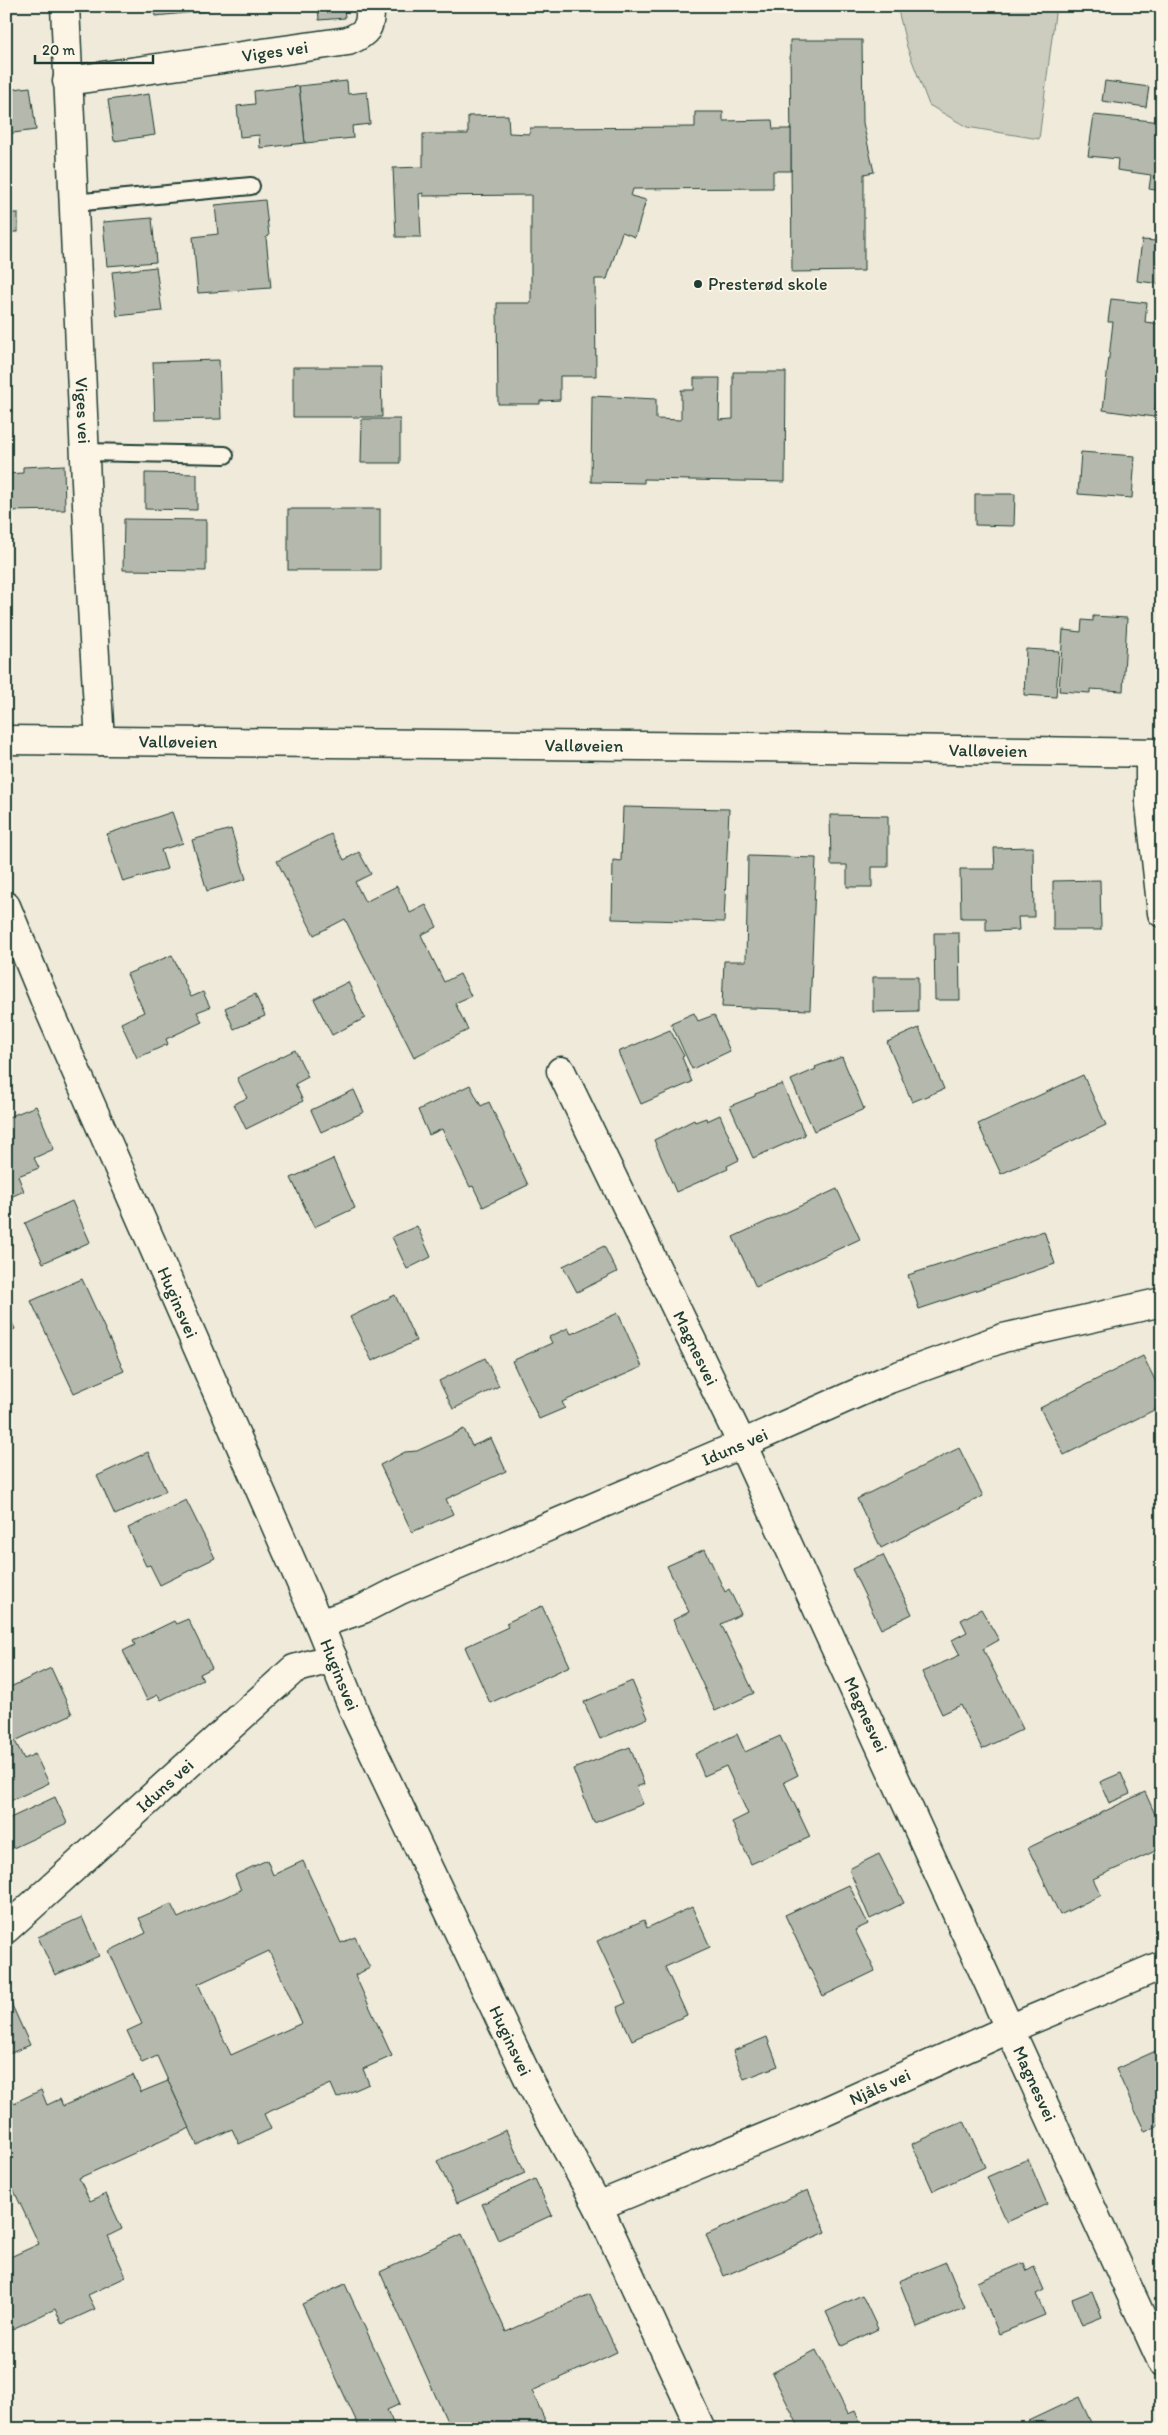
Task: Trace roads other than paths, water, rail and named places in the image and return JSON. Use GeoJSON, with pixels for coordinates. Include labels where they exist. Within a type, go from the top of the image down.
{"type":"FeatureCollection","features":[{"type":"Feature","properties":{"kind":"street","name":"Viges vei"},"geometry":{"type":"LineString","coordinates":[[65,6],[100,741]]}},
{"type":"Feature","properties":{"kind":"street","name":"Viges vei"},"geometry":{"type":"LineString","coordinates":[[68,81],[348,41],[362,35],[370,22],[370,6]]}},
{"type":"Feature","properties":{"kind":"street","name":"Valløveien"},"geometry":{"type":"LineString","coordinates":[[6,740],[1156,753]]}},
{"type":"Feature","properties":{"kind":"street"},"geometry":{"type":"LineString","coordinates":[[1156,753],[1150,805],[1162,913]]}},
{"type":"Feature","properties":{"kind":"street","name":"Huginsvei"},"geometry":{"type":"LineString","coordinates":[[6,906],[52,1016],[319,1624],[358,1718],[531,2084],[598,2206],[701,2429]]}},
{"type":"Feature","properties":{"kind":"street","name":"Magnesvei"},"geometry":{"type":"LineString","coordinates":[[562,1071],[742,1444],[1162,2362]]}},
{"type":"Feature","properties":{"kind":"street","name":"Iduns vei"},"geometry":{"type":"LineString","coordinates":[[319,1624],[363,1609],[400,1590],[889,1379],[1003,1338],[1162,1302]]}},
{"type":"Feature","properties":{"kind":"street","name":"Iduns vei"},"geometry":{"type":"LineString","coordinates":[[6,1929],[294,1669],[333,1658]]}},
{"type":"Feature","properties":{"kind":"street","name":"Njåls vei"},"geometry":{"type":"LineString","coordinates":[[598,2206],[804,2121],[1009,2029],[1162,1965]]}},
{"type":"Feature","properties":{"kind":"lane"},"geometry":{"type":"LineString","coordinates":[[73,203],[251,186]]}},
{"type":"Feature","properties":{"kind":"lane"},"geometry":{"type":"LineString","coordinates":[[85,452],[225,455]]}},
{"type":"Feature","properties":{"kind":"place","name":"Presterød skole"},"geometry":{"type":"Point","coordinates":[698,284]}}]}
